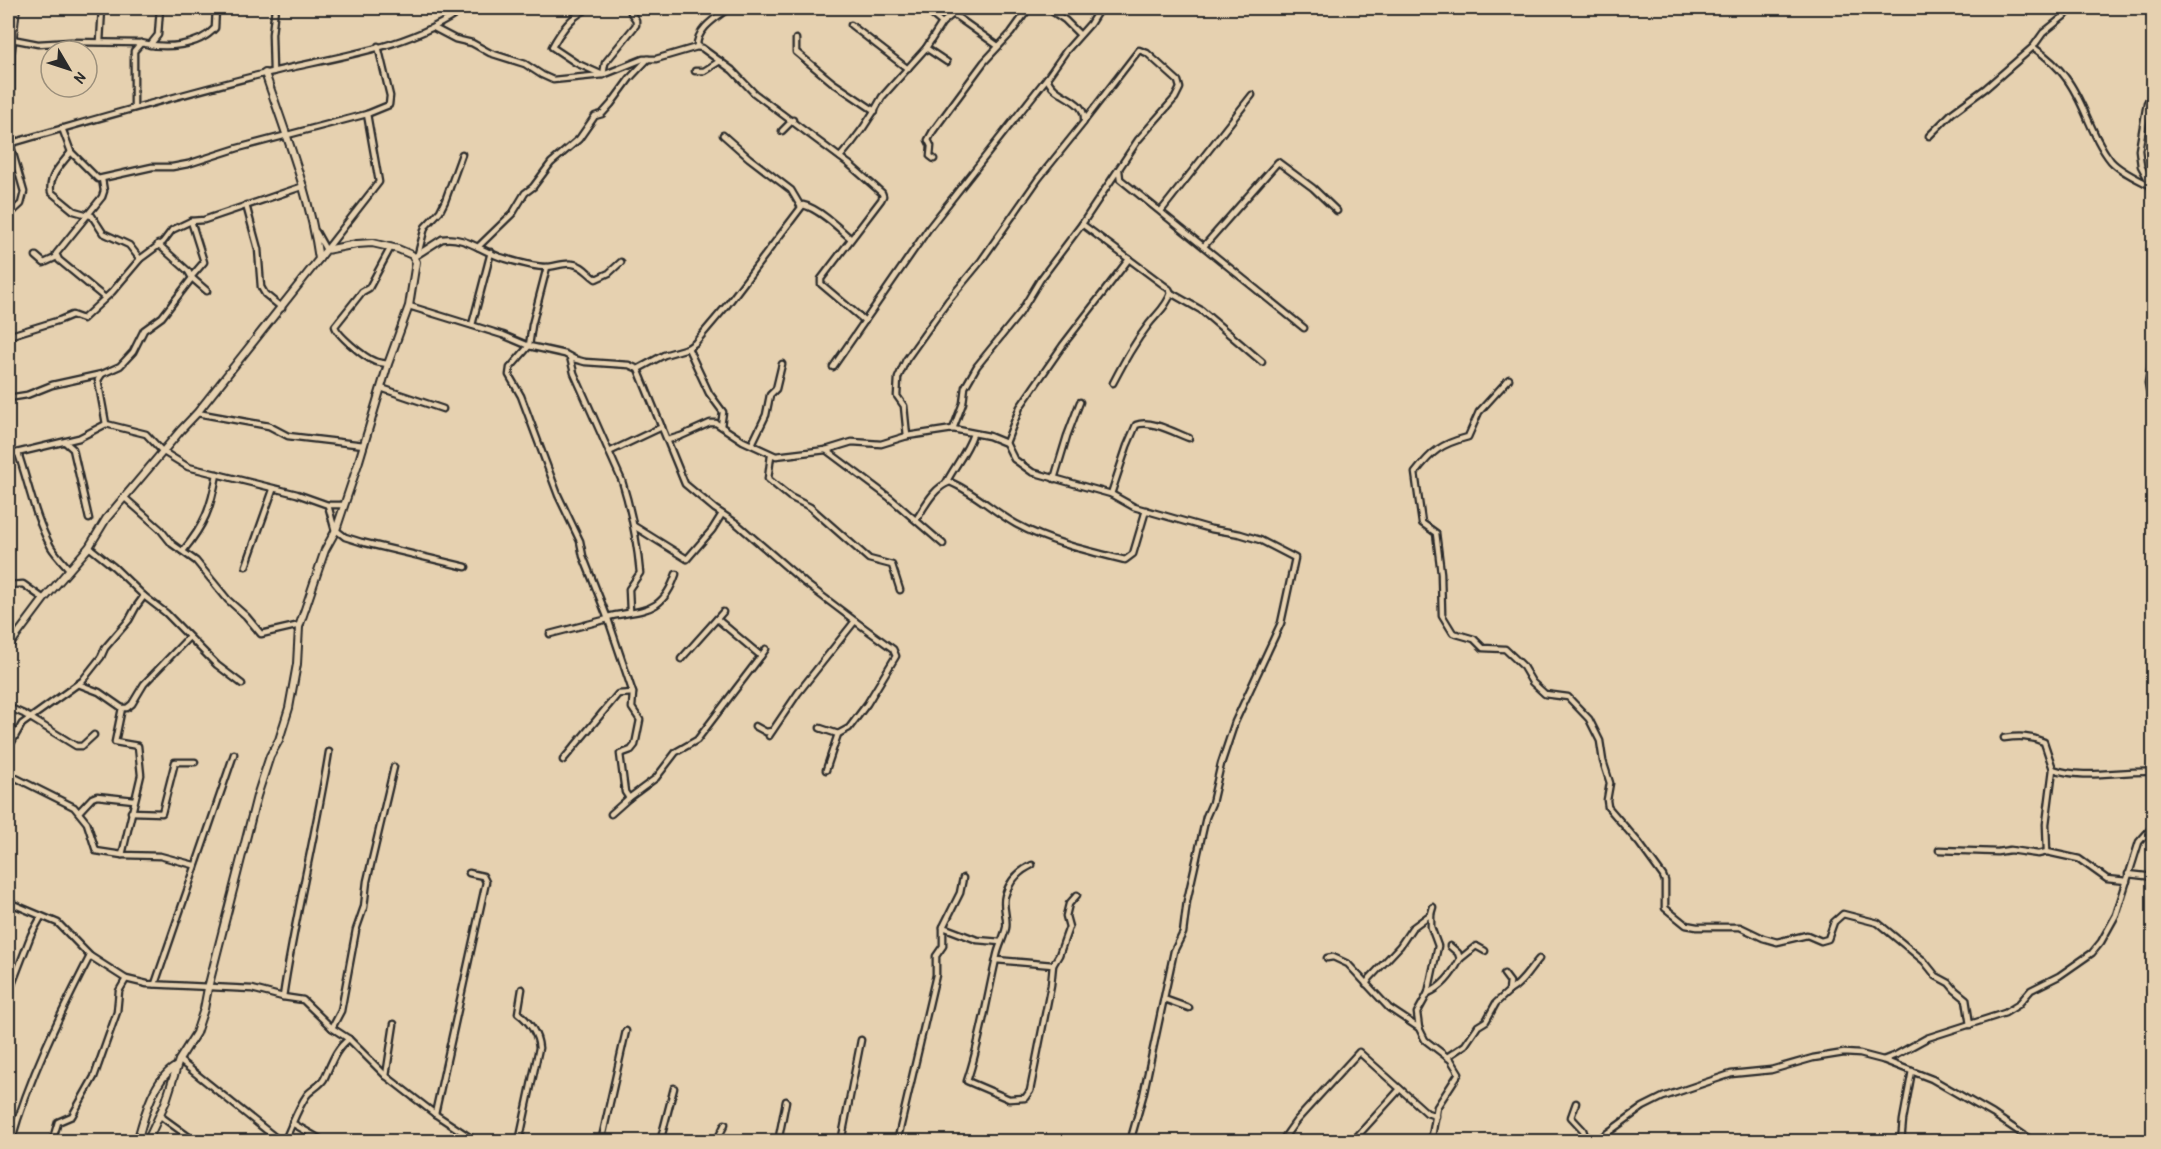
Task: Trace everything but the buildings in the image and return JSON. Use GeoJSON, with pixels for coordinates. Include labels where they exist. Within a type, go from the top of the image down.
{"type":"FeatureCollection","features":[{"type":"Feature","properties":{"kind":"street"},"geometry":{"type":"LineString","coordinates":[[8,216],[21,204],[24,192],[9,143],[12,39],[16,8]]}},
{"type":"Feature","properties":{"kind":"street"},"geometry":{"type":"LineString","coordinates":[[100,42],[102,8]]}},
{"type":"Feature","properties":{"kind":"street"},"geometry":{"type":"LineString","coordinates":[[159,45],[160,8]]}},
{"type":"Feature","properties":{"kind":"street"},"geometry":{"type":"LineString","coordinates":[[12,39],[38,44],[100,42],[159,45],[191,42],[208,35],[215,28],[216,8]]}},
{"type":"Feature","properties":{"kind":"street"},"geometry":{"type":"LineString","coordinates":[[273,72],[272,34],[275,8]]}},
{"type":"Feature","properties":{"kind":"street"},"geometry":{"type":"LineString","coordinates":[[9,143],[134,107],[411,38],[434,28],[465,8]]}},
{"type":"Feature","properties":{"kind":"street"},"geometry":{"type":"LineString","coordinates":[[578,8],[584,11],[577,14],[552,47],[586,68],[603,75]]}},
{"type":"Feature","properties":{"kind":"street"},"geometry":{"type":"LineString","coordinates":[[697,47],[699,36],[705,28],[729,8]]}},
{"type":"Feature","properties":{"kind":"street"},"geometry":{"type":"LineString","coordinates":[[924,8],[942,23]]}},
{"type":"Feature","properties":{"kind":"street"},"geometry":{"type":"LineString","coordinates":[[840,157],[875,111],[882,97],[926,48],[942,23],[957,8]]}},
{"type":"Feature","properties":{"kind":"street"},"geometry":{"type":"LineString","coordinates":[[934,159],[930,156],[929,137],[984,62],[1011,33],[1029,8]]}},
{"type":"Feature","properties":{"kind":"street"},"geometry":{"type":"LineString","coordinates":[[1047,8],[1065,20],[1079,34]]}},
{"type":"Feature","properties":{"kind":"street"},"geometry":{"type":"LineString","coordinates":[[833,367],[929,228],[1079,34],[1090,24],[1100,8]]}},
{"type":"Feature","properties":{"kind":"street"},"geometry":{"type":"LineString","coordinates":[[1929,136],[1952,113],[1986,88],[2043,33],[2074,8]]}},
{"type":"Feature","properties":{"kind":"street"},"geometry":{"type":"LineString","coordinates":[[603,75],[605,63],[636,25],[636,20],[631,13]]}},
{"type":"Feature","properties":{"kind":"street"},"geometry":{"type":"LineString","coordinates":[[953,14],[998,46]]}},
{"type":"Feature","properties":{"kind":"street"},"geometry":{"type":"LineString","coordinates":[[851,25],[908,69]]}},
{"type":"Feature","properties":{"kind":"street"},"geometry":{"type":"LineString","coordinates":[[434,28],[490,53],[525,64],[553,80],[603,75],[648,59],[656,59],[697,47],[707,51],[732,70],[754,93],[793,120],[882,193],[883,196],[821,279],[821,284],[865,321]]}},
{"type":"Feature","properties":{"kind":"street"},"geometry":{"type":"LineString","coordinates":[[150,45],[158,35]]}},
{"type":"Feature","properties":{"kind":"street"},"geometry":{"type":"LineString","coordinates":[[796,39],[796,52],[832,82],[875,111]]}},
{"type":"Feature","properties":{"kind":"street"},"geometry":{"type":"LineString","coordinates":[[127,43],[134,51],[134,107]]}},
{"type":"Feature","properties":{"kind":"street"},"geometry":{"type":"LineString","coordinates":[[134,51],[141,44]]}},
{"type":"Feature","properties":{"kind":"street"},"geometry":{"type":"LineString","coordinates":[[62,128],[71,152],[98,179],[138,169],[188,164],[237,148],[367,114],[390,103],[378,46]]}},
{"type":"Feature","properties":{"kind":"street"},"geometry":{"type":"LineString","coordinates":[[2032,46],[2053,62],[2067,79],[2089,124],[2112,161],[2122,170],[2151,186]]}},
{"type":"Feature","properties":{"kind":"street"},"geometry":{"type":"LineString","coordinates":[[926,48],[948,62]]}},
{"type":"Feature","properties":{"kind":"street"},"geometry":{"type":"LineString","coordinates":[[907,436],[904,406],[897,396],[898,378],[906,360],[948,301],[981,261],[1039,178],[1140,50],[1147,53],[1178,81],[1180,88],[1175,98],[1137,140],[1082,224],[1040,280],[1020,313],[977,366],[965,387],[963,403],[953,429]]}},
{"type":"Feature","properties":{"kind":"street"},"geometry":{"type":"LineString","coordinates":[[478,247],[513,213],[525,193],[533,187],[551,163],[579,139],[595,116],[602,114],[648,59]]}},
{"type":"Feature","properties":{"kind":"street"},"geometry":{"type":"LineString","coordinates":[[695,71],[704,71],[720,61]]}},
{"type":"Feature","properties":{"kind":"street"},"geometry":{"type":"LineString","coordinates":[[265,73],[304,186],[319,260]]}},
{"type":"Feature","properties":{"kind":"street"},"geometry":{"type":"LineString","coordinates":[[1047,78],[1054,88],[1083,109],[1084,122]]}},
{"type":"Feature","properties":{"kind":"street"},"geometry":{"type":"LineString","coordinates":[[2154,89],[2146,103],[2139,150],[2141,166],[2154,198]]}},
{"type":"Feature","properties":{"kind":"street"},"geometry":{"type":"LineString","coordinates":[[1161,211],[1252,95]]}},
{"type":"Feature","properties":{"kind":"street"},"geometry":{"type":"LineString","coordinates":[[8,647],[44,599],[89,547],[106,519],[162,451],[197,413],[379,182],[367,114]]}},
{"type":"Feature","properties":{"kind":"street"},"geometry":{"type":"LineString","coordinates":[[782,131],[793,120]]}},
{"type":"Feature","properties":{"kind":"street"},"geometry":{"type":"LineString","coordinates":[[723,135],[791,190],[801,207]]}},
{"type":"Feature","properties":{"kind":"street"},"geometry":{"type":"LineString","coordinates":[[71,152],[56,171],[51,182],[51,192],[74,211],[94,219],[103,233],[129,245],[140,259]]}},
{"type":"Feature","properties":{"kind":"street"},"geometry":{"type":"LineString","coordinates":[[137,1142],[150,1100],[166,1073],[177,1063],[196,1033],[204,1009],[257,796],[289,708],[297,664],[300,625],[325,550],[344,506],[388,364],[409,306],[416,256],[424,227],[440,211],[462,154]]}},
{"type":"Feature","properties":{"kind":"street"},"geometry":{"type":"LineString","coordinates":[[1204,246],[1278,162],[1313,188],[1336,211]]}},
{"type":"Feature","properties":{"kind":"street"},"geometry":{"type":"LineString","coordinates":[[1119,170],[1120,179],[1148,203],[1161,211],[1304,328]]}},
{"type":"Feature","properties":{"kind":"street"},"geometry":{"type":"LineString","coordinates":[[102,179],[104,191],[102,196],[57,251],[57,257],[105,298]]}},
{"type":"Feature","properties":{"kind":"street"},"geometry":{"type":"LineString","coordinates":[[8,336],[72,315],[82,319],[105,298],[140,259],[172,230],[191,221],[204,220],[304,186]]}},
{"type":"Feature","properties":{"kind":"street"},"geometry":{"type":"LineString","coordinates":[[246,205],[258,249],[261,287],[265,294],[282,308]]}},
{"type":"Feature","properties":{"kind":"street"},"geometry":{"type":"LineString","coordinates":[[638,369],[664,355],[688,348],[700,338],[803,205],[836,225],[850,238]]}},
{"type":"Feature","properties":{"kind":"street"},"geometry":{"type":"LineString","coordinates":[[8,398],[102,374],[120,366],[133,352],[144,330],[162,317],[204,262],[191,221]]}},
{"type":"Feature","properties":{"kind":"street"},"geometry":{"type":"LineString","coordinates":[[1082,224],[1169,289],[1171,293],[1202,310],[1262,362]]}},
{"type":"Feature","properties":{"kind":"street"},"geometry":{"type":"LineString","coordinates":[[314,229],[326,250]]}},
{"type":"Feature","properties":{"kind":"street"},"geometry":{"type":"LineString","coordinates":[[416,256],[447,238],[525,263],[547,267],[573,264],[584,268],[596,279],[609,273],[621,262]]}},
{"type":"Feature","properties":{"kind":"street"},"geometry":{"type":"LineString","coordinates":[[326,250],[372,243],[416,256]]}},
{"type":"Feature","properties":{"kind":"street"},"geometry":{"type":"LineString","coordinates":[[158,244],[207,291]]}},
{"type":"Feature","properties":{"kind":"street"},"geometry":{"type":"LineString","coordinates":[[388,364],[368,357],[340,336],[335,326],[362,292],[369,288],[391,248]]}},
{"type":"Feature","properties":{"kind":"street"},"geometry":{"type":"LineString","coordinates":[[472,325],[491,252]]}},
{"type":"Feature","properties":{"kind":"street"},"geometry":{"type":"LineString","coordinates":[[36,256],[44,263],[57,257]]}},
{"type":"Feature","properties":{"kind":"street"},"geometry":{"type":"LineString","coordinates":[[1006,443],[1020,407],[1063,345],[1130,259]]}},
{"type":"Feature","properties":{"kind":"street"},"geometry":{"type":"LineString","coordinates":[[547,267],[529,346],[512,364],[509,375],[521,396],[558,495],[580,540],[583,556],[633,693],[632,708],[640,720],[635,745],[631,750],[620,754],[625,792],[629,798]]}},
{"type":"Feature","properties":{"kind":"street"},"geometry":{"type":"LineString","coordinates":[[1113,383],[1128,353],[1149,323],[1166,305],[1171,293]]}},
{"type":"Feature","properties":{"kind":"street"},"geometry":{"type":"LineString","coordinates":[[409,306],[585,362],[629,365],[638,369],[685,484],[736,523],[805,583],[893,649],[896,656],[867,705],[849,728],[838,734],[826,770]]}},
{"type":"Feature","properties":{"kind":"street"},"geometry":{"type":"LineString","coordinates":[[2154,346],[2149,398],[2154,418]]}},
{"type":"Feature","properties":{"kind":"street"},"geometry":{"type":"LineString","coordinates":[[688,348],[710,393],[723,412],[721,426]]}},
{"type":"Feature","properties":{"kind":"street"},"geometry":{"type":"LineString","coordinates":[[570,357],[574,373],[622,481],[633,517],[640,573],[628,589],[630,612]]}},
{"type":"Feature","properties":{"kind":"street"},"geometry":{"type":"LineString","coordinates":[[752,444],[766,415],[770,395],[776,389],[782,364]]}},
{"type":"Feature","properties":{"kind":"street"},"geometry":{"type":"LineString","coordinates":[[102,374],[98,380],[106,424]]}},
{"type":"Feature","properties":{"kind":"street"},"geometry":{"type":"LineString","coordinates":[[1509,379],[1479,412],[1468,436],[1452,441],[1430,454],[1415,473],[1422,523],[1436,533],[1441,573],[1442,615],[1453,633],[1474,639],[1483,648],[1504,649],[1522,665],[1533,682],[1545,694],[1568,697],[1589,719],[1600,741],[1610,783],[1608,807],[1644,848],[1663,876],[1665,908],[1683,923],[1697,927],[1740,927],[1777,942],[1804,935],[1821,941],[1828,939],[1834,922],[1843,914],[1874,921],[1924,961],[1936,976],[1949,983],[1966,999],[1970,1025]]}},
{"type":"Feature","properties":{"kind":"street"},"geometry":{"type":"LineString","coordinates":[[381,388],[443,409]]}},
{"type":"Feature","properties":{"kind":"street"},"geometry":{"type":"LineString","coordinates":[[1054,479],[1080,402]]}},
{"type":"Feature","properties":{"kind":"street"},"geometry":{"type":"LineString","coordinates":[[197,413],[269,426],[288,436],[364,444]]}},
{"type":"Feature","properties":{"kind":"street"},"geometry":{"type":"LineString","coordinates":[[668,440],[710,423],[716,423],[743,441],[776,456],[826,450],[852,442],[881,444],[907,436],[953,429],[989,436],[1006,443],[1014,459],[1024,468],[1054,479],[1111,494],[1134,507],[1211,530],[1240,534],[1260,540],[1295,558],[1281,623],[1235,722],[1206,817],[1187,901],[1184,933],[1173,951],[1143,1096],[1130,1142]]}},
{"type":"Feature","properties":{"kind":"street"},"geometry":{"type":"LineString","coordinates":[[1111,494],[1136,425],[1141,423],[1152,425],[1189,438]]}},
{"type":"Feature","properties":{"kind":"street"},"geometry":{"type":"LineString","coordinates":[[8,455],[79,438],[106,424],[146,434],[162,451],[188,467],[273,490],[297,494],[328,505],[344,506]]}},
{"type":"Feature","properties":{"kind":"street"},"geometry":{"type":"LineString","coordinates":[[609,452],[662,427]]}},
{"type":"Feature","properties":{"kind":"street"},"geometry":{"type":"LineString","coordinates":[[916,520],[937,490],[946,483],[957,461],[968,447],[973,434]]}},
{"type":"Feature","properties":{"kind":"street"},"geometry":{"type":"LineString","coordinates":[[73,449],[79,438]]}},
{"type":"Feature","properties":{"kind":"street"},"geometry":{"type":"LineString","coordinates":[[65,442],[73,449],[89,519]]}},
{"type":"Feature","properties":{"kind":"street"},"geometry":{"type":"LineString","coordinates":[[826,450],[943,544]]}},
{"type":"Feature","properties":{"kind":"street"},"geometry":{"type":"LineString","coordinates":[[18,453],[31,500],[47,538],[69,570]]}},
{"type":"Feature","properties":{"kind":"street"},"geometry":{"type":"LineString","coordinates":[[771,455],[768,479],[790,497],[810,507],[869,559],[892,565],[900,590]]}},
{"type":"Feature","properties":{"kind":"street"},"geometry":{"type":"LineString","coordinates":[[183,551],[202,526],[210,507],[217,474]]}},
{"type":"Feature","properties":{"kind":"street"},"geometry":{"type":"LineString","coordinates":[[946,483],[950,482],[963,487],[1018,525],[1045,538],[1125,560],[1133,554],[1146,510]]}},
{"type":"Feature","properties":{"kind":"street"},"geometry":{"type":"LineString","coordinates":[[246,566],[273,490]]}},
{"type":"Feature","properties":{"kind":"street"},"geometry":{"type":"LineString","coordinates":[[125,498],[160,529],[172,544],[195,561],[228,600],[261,633],[300,625]]}},
{"type":"Feature","properties":{"kind":"street"},"geometry":{"type":"LineString","coordinates":[[328,505],[335,531],[345,537],[466,567]]}},
{"type":"Feature","properties":{"kind":"street"},"geometry":{"type":"LineString","coordinates":[[634,526],[687,559],[712,530],[722,514]]}},
{"type":"Feature","properties":{"kind":"street"},"geometry":{"type":"LineString","coordinates":[[89,547],[144,596],[166,612],[217,665],[242,684]]}},
{"type":"Feature","properties":{"kind":"street"},"geometry":{"type":"LineString","coordinates":[[550,634],[630,612],[646,611],[660,603],[669,591],[676,574]]}},
{"type":"Feature","properties":{"kind":"street"},"geometry":{"type":"LineString","coordinates":[[8,585],[24,584],[44,599]]}},
{"type":"Feature","properties":{"kind":"street"},"geometry":{"type":"LineString","coordinates":[[8,749],[22,724],[78,684],[129,620],[144,596]]}},
{"type":"Feature","properties":{"kind":"street"},"geometry":{"type":"LineString","coordinates":[[681,659],[723,612]]}},
{"type":"Feature","properties":{"kind":"street"},"geometry":{"type":"LineString","coordinates":[[717,619],[761,656]]}},
{"type":"Feature","properties":{"kind":"street"},"geometry":{"type":"LineString","coordinates":[[755,726],[771,733],[798,693],[855,621]]}},
{"type":"Feature","properties":{"kind":"street"},"geometry":{"type":"LineString","coordinates":[[78,684],[99,692],[122,708],[127,708],[144,684],[189,637]]}},
{"type":"Feature","properties":{"kind":"street"},"geometry":{"type":"LineString","coordinates":[[611,814],[656,778],[676,752],[697,740],[766,649]]}},
{"type":"Feature","properties":{"kind":"street"},"geometry":{"type":"LineString","coordinates":[[563,760],[618,694],[633,693]]}},
{"type":"Feature","properties":{"kind":"street"},"geometry":{"type":"LineString","coordinates":[[8,707],[79,746],[94,735]]}},
{"type":"Feature","properties":{"kind":"street"},"geometry":{"type":"LineString","coordinates":[[122,708],[115,742],[138,746],[141,775],[123,855]]}},
{"type":"Feature","properties":{"kind":"street"},"geometry":{"type":"LineString","coordinates":[[820,728],[838,734]]}},
{"type":"Feature","properties":{"kind":"street"},"geometry":{"type":"LineString","coordinates":[[2004,738],[2025,736],[2044,742],[2053,769],[2046,824],[2047,852]]}},
{"type":"Feature","properties":{"kind":"street"},"geometry":{"type":"LineString","coordinates":[[283,997],[289,955],[329,752]]}},
{"type":"Feature","properties":{"kind":"street"},"geometry":{"type":"LineString","coordinates":[[155,984],[234,754]]}},
{"type":"Feature","properties":{"kind":"street"},"geometry":{"type":"LineString","coordinates":[[131,812],[162,813],[175,762],[195,762]]}},
{"type":"Feature","properties":{"kind":"street"},"geometry":{"type":"LineString","coordinates":[[332,1028],[341,1011],[356,930],[364,907],[367,881],[394,767]]}},
{"type":"Feature","properties":{"kind":"street"},"geometry":{"type":"LineString","coordinates":[[2053,769],[2061,772],[2082,773],[2154,772]]}},
{"type":"Feature","properties":{"kind":"street"},"geometry":{"type":"LineString","coordinates":[[8,774],[43,793],[68,803],[80,812],[87,823],[96,851],[123,855],[160,856],[194,866]]}},
{"type":"Feature","properties":{"kind":"street"},"geometry":{"type":"LineString","coordinates":[[80,812],[92,798],[97,796],[134,800]]}},
{"type":"Feature","properties":{"kind":"street"},"geometry":{"type":"LineString","coordinates":[[1883,1060],[1927,1038],[2013,1009],[2031,990],[2060,976],[2092,953],[2110,928],[2139,842],[2154,825]]}},
{"type":"Feature","properties":{"kind":"street"},"geometry":{"type":"LineString","coordinates":[[1939,850],[1997,852],[2010,850],[2038,854],[2047,852],[2079,859],[2107,879],[2127,881]]}},
{"type":"Feature","properties":{"kind":"street"},"geometry":{"type":"LineString","coordinates":[[1032,865],[1022,870],[1005,895],[1006,928],[967,1081],[1009,1099],[1025,1098],[1030,1091],[1053,965],[1069,927],[1066,916],[1069,904],[1077,895]]}},
{"type":"Feature","properties":{"kind":"street"},"geometry":{"type":"LineString","coordinates":[[435,1114],[486,882],[483,876],[469,873]]}},
{"type":"Feature","properties":{"kind":"street"},"geometry":{"type":"LineString","coordinates":[[2128,874],[2154,877]]}},
{"type":"Feature","properties":{"kind":"street"},"geometry":{"type":"LineString","coordinates":[[897,1142],[936,975],[936,956],[943,946],[943,927],[960,892],[963,878]]}},
{"type":"Feature","properties":{"kind":"street"},"geometry":{"type":"LineString","coordinates":[[8,902],[57,923],[90,956],[126,979],[155,984],[252,989],[308,1002],[316,1014],[349,1039],[386,1076],[435,1114],[477,1142]]}},
{"type":"Feature","properties":{"kind":"street"},"geometry":{"type":"LineString","coordinates":[[1431,1142],[1439,1102],[1459,1073],[1447,1057],[1425,1040],[1419,1028],[1418,1013],[1428,993],[1438,946],[1431,927],[1433,907]]}},
{"type":"Feature","properties":{"kind":"street"},"geometry":{"type":"LineString","coordinates":[[1366,984],[1400,946],[1412,928],[1431,914]]}},
{"type":"Feature","properties":{"kind":"street"},"geometry":{"type":"LineString","coordinates":[[8,995],[31,935],[41,917]]}},
{"type":"Feature","properties":{"kind":"street"},"geometry":{"type":"LineString","coordinates":[[943,927],[977,940],[1001,942]]}},
{"type":"Feature","properties":{"kind":"street"},"geometry":{"type":"LineString","coordinates":[[1450,946],[1458,953],[1460,959]]}},
{"type":"Feature","properties":{"kind":"street"},"geometry":{"type":"LineString","coordinates":[[1428,993],[1438,988],[1460,959],[1476,946],[1485,951]]}},
{"type":"Feature","properties":{"kind":"street"},"geometry":{"type":"LineString","coordinates":[[11,1142],[44,1052],[90,956]]}},
{"type":"Feature","properties":{"kind":"street"},"geometry":{"type":"LineString","coordinates":[[1327,958],[1333,957],[1344,962],[1389,1008],[1419,1028]]}},
{"type":"Feature","properties":{"kind":"street"},"geometry":{"type":"LineString","coordinates":[[1447,1057],[1465,1045],[1478,1026],[1489,1017],[1496,1003],[1518,986],[1525,974],[1539,959]]}},
{"type":"Feature","properties":{"kind":"street"},"geometry":{"type":"LineString","coordinates":[[996,960],[1053,965]]}},
{"type":"Feature","properties":{"kind":"street"},"geometry":{"type":"LineString","coordinates":[[1504,974],[1510,982],[1509,991]]}},
{"type":"Feature","properties":{"kind":"street"},"geometry":{"type":"LineString","coordinates":[[52,1142],[58,1122],[72,1116],[94,1077],[117,1012],[119,991],[126,979]]}},
{"type":"Feature","properties":{"kind":"street"},"geometry":{"type":"LineString","coordinates":[[519,1142],[539,1048],[538,1039],[529,1023],[518,1013],[522,989]]}},
{"type":"Feature","properties":{"kind":"street"},"geometry":{"type":"LineString","coordinates":[[1164,999],[1189,1008]]}},
{"type":"Feature","properties":{"kind":"street"},"geometry":{"type":"LineString","coordinates":[[386,1076],[394,1024]]}},
{"type":"Feature","properties":{"kind":"street"},"geometry":{"type":"LineString","coordinates":[[601,1142],[626,1031]]}},
{"type":"Feature","properties":{"kind":"street"},"geometry":{"type":"LineString","coordinates":[[177,1063],[283,1142],[306,1097],[323,1081],[335,1055],[349,1039]]}},
{"type":"Feature","properties":{"kind":"street"},"geometry":{"type":"LineString","coordinates":[[841,1142],[861,1040]]}},
{"type":"Feature","properties":{"kind":"street"},"geometry":{"type":"LineString","coordinates":[[1281,1142],[1296,1121],[1358,1052],[1427,1113],[1436,1116]]}},
{"type":"Feature","properties":{"kind":"street"},"geometry":{"type":"LineString","coordinates":[[1595,1142],[1652,1102],[1731,1074],[1771,1070],[1813,1058],[1844,1053],[1860,1054],[1883,1060],[1912,1071],[1948,1088],[1993,1114],[2034,1142]]}},
{"type":"Feature","properties":{"kind":"street"},"geometry":{"type":"LineString","coordinates":[[1894,1064],[1896,1055]]}},
{"type":"Feature","properties":{"kind":"street"},"geometry":{"type":"LineString","coordinates":[[147,1142],[166,1101],[177,1063]]}},
{"type":"Feature","properties":{"kind":"street"},"geometry":{"type":"LineString","coordinates":[[1901,1142],[1912,1071]]}},
{"type":"Feature","properties":{"kind":"street"},"geometry":{"type":"LineString","coordinates":[[660,1142],[674,1088]]}},
{"type":"Feature","properties":{"kind":"street"},"geometry":{"type":"LineString","coordinates":[[1352,1142],[1400,1089]]}},
{"type":"Feature","properties":{"kind":"street"},"geometry":{"type":"LineString","coordinates":[[778,1142],[786,1101]]}},
{"type":"Feature","properties":{"kind":"street"},"geometry":{"type":"LineString","coordinates":[[1576,1102],[1571,1117],[1583,1130],[1587,1142]]}},
{"type":"Feature","properties":{"kind":"street"},"geometry":{"type":"LineString","coordinates":[[160,1116],[196,1142]]}},
{"type":"Feature","properties":{"kind":"street"},"geometry":{"type":"LineString","coordinates":[[292,1123],[325,1142]]}},
{"type":"Feature","properties":{"kind":"street"},"geometry":{"type":"LineString","coordinates":[[716,1142],[725,1124]]}}]}
